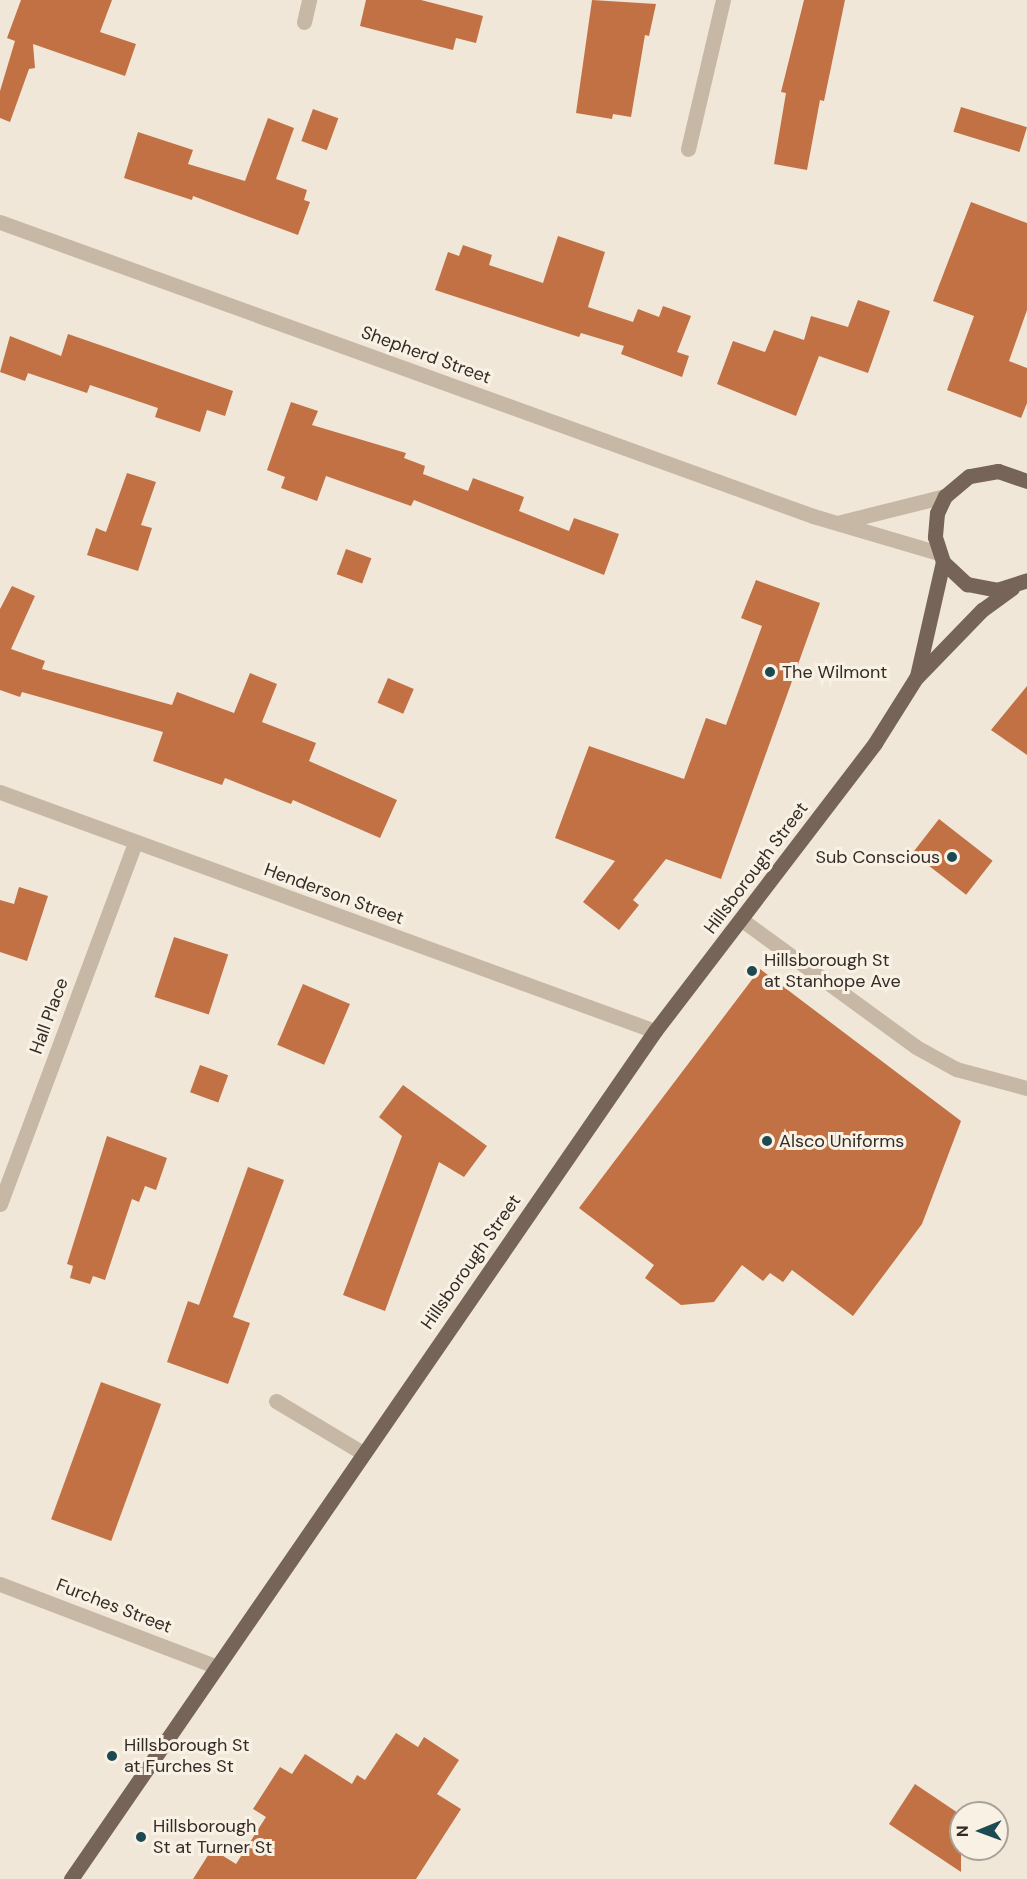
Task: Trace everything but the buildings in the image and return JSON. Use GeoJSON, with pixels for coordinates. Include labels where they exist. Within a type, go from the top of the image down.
{"type":"FeatureCollection","features":[{"type":"Feature","properties":{"kind":"main road"},"geometry":{"type":"LineString","coordinates":[[945,496],[969,476],[1027,465]]}},
{"type":"Feature","properties":{"kind":"main road"},"geometry":{"type":"LineString","coordinates":[[998,471],[1027,481]]}},
{"type":"Feature","properties":{"kind":"main road","name":"Hillsborough Street"},"geometry":{"type":"LineString","coordinates":[[916,678],[941,557],[935,525],[945,496]]}},
{"type":"Feature","properties":{"kind":"main road"},"geometry":{"type":"LineString","coordinates":[[941,557],[967,584],[982,589],[1012,588]]}},
{"type":"Feature","properties":{"kind":"main road","name":"Hillsborough Street"},"geometry":{"type":"LineString","coordinates":[[71,1879],[215,1666],[656,1031],[875,743],[916,678],[982,610],[1027,580]]}},
{"type":"Feature","properties":{"kind":"street"},"geometry":{"type":"LineString","coordinates":[[304,22],[309,0]]}},
{"type":"Feature","properties":{"kind":"street"},"geometry":{"type":"LineString","coordinates":[[688,149],[723,0]]}},
{"type":"Feature","properties":{"kind":"street","name":"Shepherd Street"},"geometry":{"type":"LineString","coordinates":[[0,222],[839,523],[941,557]]}},
{"type":"Feature","properties":{"kind":"street"},"geometry":{"type":"LineString","coordinates":[[839,523],[945,496]]}},
{"type":"Feature","properties":{"kind":"street","name":"Henderson Street"},"geometry":{"type":"LineString","coordinates":[[0,792],[656,1031]]}},
{"type":"Feature","properties":{"kind":"street","name":"Hall Place"},"geometry":{"type":"LineString","coordinates":[[0,1204],[135,842]]}},
{"type":"Feature","properties":{"kind":"street"},"geometry":{"type":"LineString","coordinates":[[742,920],[916,1047],[956,1069],[1027,1088]]}},
{"type":"Feature","properties":{"kind":"street"},"geometry":{"type":"LineString","coordinates":[[276,1401],[363,1453]]}},
{"type":"Feature","properties":{"kind":"street","name":"Furches Street"},"geometry":{"type":"LineString","coordinates":[[0,1584],[215,1666]]}},
{"type":"Feature","properties":{"kind":"place","name":"The Wilmont"},"geometry":{"type":"Point","coordinates":[770,672]}},
{"type":"Feature","properties":{"kind":"place","name":"Sub Conscious"},"geometry":{"type":"Point","coordinates":[952,857]}},
{"type":"Feature","properties":{"kind":"place","name":"Hillsborough St at Stanhope Ave"},"geometry":{"type":"Point","coordinates":[752,971]}},
{"type":"Feature","properties":{"kind":"place","name":"Alsco Uniforms"},"geometry":{"type":"Point","coordinates":[767,1141]}},
{"type":"Feature","properties":{"kind":"place","name":"Hillsborough St at Furches St"},"geometry":{"type":"Point","coordinates":[112,1756]}},
{"type":"Feature","properties":{"kind":"place","name":"Hillsborough St at Turner St"},"geometry":{"type":"Point","coordinates":[141,1837]}}]}
